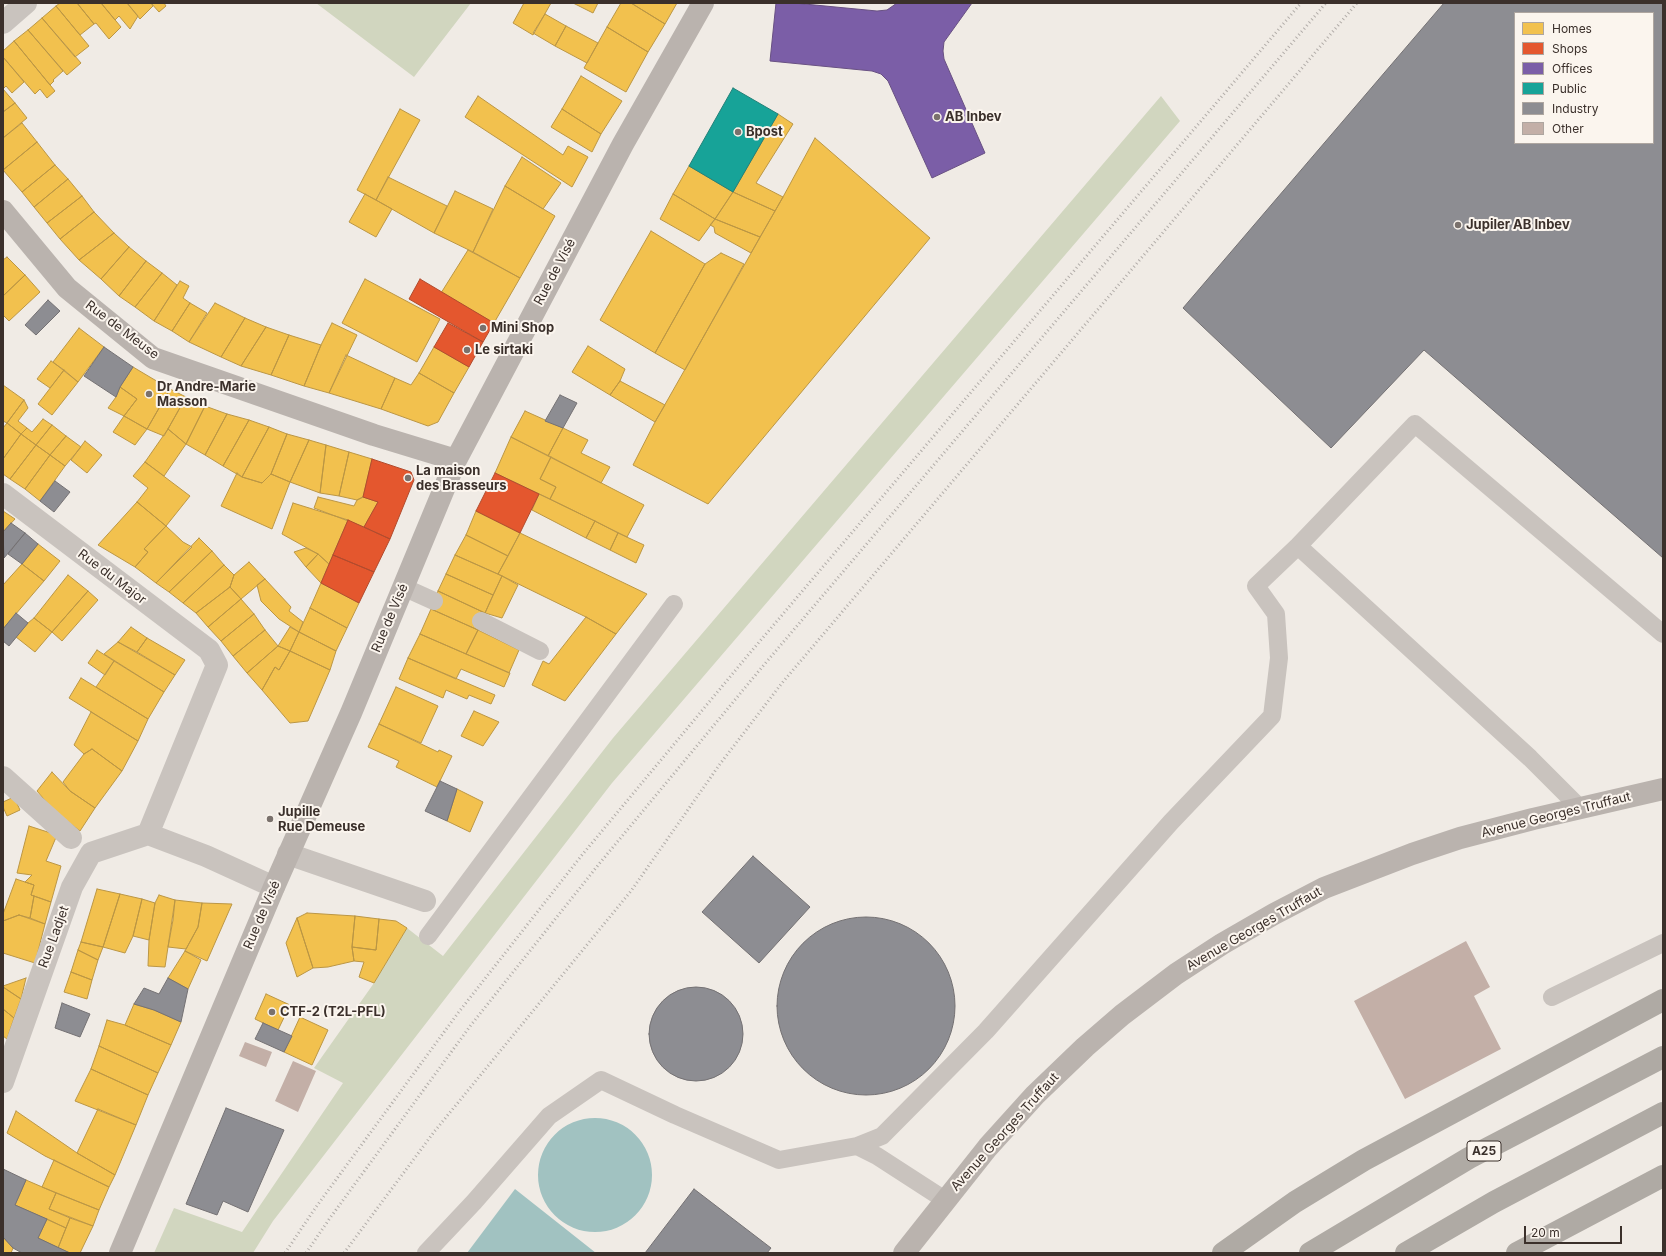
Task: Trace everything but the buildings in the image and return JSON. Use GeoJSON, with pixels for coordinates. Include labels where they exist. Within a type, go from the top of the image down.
{"type":"FeatureCollection","features":[{"type":"Feature","properties":{"kind":"highway"},"geometry":{"type":"LineString","coordinates":[[1223,1253],[1296,1202],[1364,1160],[1663,1000]]}},
{"type":"Feature","properties":{"kind":"highway","name":"A25"},"geometry":{"type":"LineString","coordinates":[[1310,1253],[1469,1158],[1663,1057]]}},
{"type":"Feature","properties":{"kind":"highway"},"geometry":{"type":"LineString","coordinates":[[1406,1253],[1494,1202],[1663,1113]]}},
{"type":"Feature","properties":{"kind":"highway"},"geometry":{"type":"LineString","coordinates":[[1516,1253],[1663,1176]]}},
{"type":"Feature","properties":{"kind":"street"},"geometry":{"type":"LineString","coordinates":[[3,23],[26,3]]}},
{"type":"Feature","properties":{"kind":"street","name":"Rue de Visé"},"geometry":{"type":"LineString","coordinates":[[120,1253],[288,854],[351,713],[456,460],[623,144],[702,3]]}},
{"type":"Feature","properties":{"kind":"street","name":"Rue de Meuse"},"geometry":{"type":"LineString","coordinates":[[3,212],[66,288],[153,358],[374,435],[456,460]]}},
{"type":"Feature","properties":{"kind":"street","name":"Rue du Major"},"geometry":{"type":"LineString","coordinates":[[3,494],[209,650],[217,665],[148,834]]}},
{"type":"Feature","properties":{"kind":"street"},"geometry":{"type":"LineString","coordinates":[[3,778],[71,838]]}},
{"type":"Feature","properties":{"kind":"street","name":"Avenue Georges Truffaut"},"geometry":{"type":"LineString","coordinates":[[904,1253],[988,1147],[1035,1095],[1085,1047],[1122,1015],[1176,974],[1222,944],[1274,914],[1324,888],[1377,867],[1460,838],[1663,789]]}},
{"type":"Feature","properties":{"kind":"street"},"geometry":{"type":"LineString","coordinates":[[148,834],[206,856],[274,887]]}},
{"type":"Feature","properties":{"kind":"street","name":"Rue Ladjet"},"geometry":{"type":"LineString","coordinates":[[3,1082],[72,887],[91,853],[148,834]]}},
{"type":"Feature","properties":{"kind":"street"},"geometry":{"type":"LineString","coordinates":[[288,854],[425,901]]}},
{"type":"Feature","properties":{"kind":"lane"},"geometry":{"type":"LineString","coordinates":[[426,1253],[549,1116],[601,1080],[675,1115],[779,1160],[857,1146],[882,1136],[986,1031],[1171,822],[1272,716],[1279,658],[1276,614],[1256,586],[1298,546],[1415,424],[1663,634]]}},
{"type":"Feature","properties":{"kind":"lane"},"geometry":{"type":"LineString","coordinates":[[1298,546],[1530,758],[1581,809]]}},
{"type":"Feature","properties":{"kind":"lane"},"geometry":{"type":"LineString","coordinates":[[403,587],[434,601]]}},
{"type":"Feature","properties":{"kind":"lane"},"geometry":{"type":"LineString","coordinates":[[428,936],[674,604]]}},
{"type":"Feature","properties":{"kind":"lane"},"geometry":{"type":"LineString","coordinates":[[481,621],[540,652]]}},
{"type":"Feature","properties":{"kind":"lane"},"geometry":{"type":"LineString","coordinates":[[1552,997],[1663,943]]}},
{"type":"Feature","properties":{"kind":"lane"},"geometry":{"type":"LineString","coordinates":[[857,1146],[877,1156],[945,1200]]}},
{"type":"Feature","properties":{"kind":"green space"},"geometry":{"type":"Polygon","coordinates":[[[316,3],[471,3],[414,77],[316,3]]]}},
{"type":"Feature","properties":{"kind":"green space"},"geometry":{"type":"Polygon","coordinates":[[[1161,96],[1180,121],[612,783],[273,1221],[253,1253],[154,1253],[174,1208],[242,1232],[343,1083],[314,1068],[374,983],[407,928],[443,956],[613,738],[1161,96]]]}},
{"type":"Feature","properties":{"kind":"water"},"geometry":{"type":"Polygon","coordinates":[[[595,1118],[617,1122],[627,1127],[643,1143],[648,1153],[652,1175],[648,1197],[643,1207],[627,1223],[617,1228],[595,1232],[573,1228],[563,1223],[547,1207],[542,1197],[538,1175],[542,1153],[547,1143],[563,1127],[573,1122],[595,1118]]]}},
{"type":"Feature","properties":{"kind":"water"},"geometry":{"type":"Polygon","coordinates":[[[515,1189],[596,1253],[467,1253],[515,1189]]]}},
{"type":"Feature","properties":{"kind":"railway"},"geometry":{"type":"LineString","coordinates":[[285,1253],[316,1207],[458,1013],[582,855],[749,654],[1301,3]]}},
{"type":"Feature","properties":{"kind":"railway"},"geometry":{"type":"LineString","coordinates":[[306,1253],[471,1025],[599,864],[763,666],[1326,3]]}},
{"type":"Feature","properties":{"kind":"railway"},"geometry":{"type":"LineString","coordinates":[[344,1253],[434,1132],[631,891],[720,764],[782,683],[1357,3]]}},
{"type":"Feature","properties":{"kind":"place","name":"AB Inbev"},"geometry":{"type":"Point","coordinates":[937,117]}},
{"type":"Feature","properties":{"kind":"place","name":"Bpost"},"geometry":{"type":"Point","coordinates":[738,132]}},
{"type":"Feature","properties":{"kind":"place","name":"Jupiler AB Inbev"},"geometry":{"type":"Point","coordinates":[1458,225]}},
{"type":"Feature","properties":{"kind":"place","name":"Mini Shop"},"geometry":{"type":"Point","coordinates":[483,328]}},
{"type":"Feature","properties":{"kind":"place","name":"Le sirtaki"},"geometry":{"type":"Point","coordinates":[467,350]}},
{"type":"Feature","properties":{"kind":"place","name":"Dr Andre-Marie Masson"},"geometry":{"type":"Point","coordinates":[149,394]}},
{"type":"Feature","properties":{"kind":"place","name":"La maison des Brasseurs"},"geometry":{"type":"Point","coordinates":[408,478]}},
{"type":"Feature","properties":{"kind":"place","name":"Jupille Rue Demeuse"},"geometry":{"type":"Point","coordinates":[270,819]}},
{"type":"Feature","properties":{"kind":"place","name":"CTF-2 (T2L-PFL)"},"geometry":{"type":"Point","coordinates":[272,1012]}}]}
